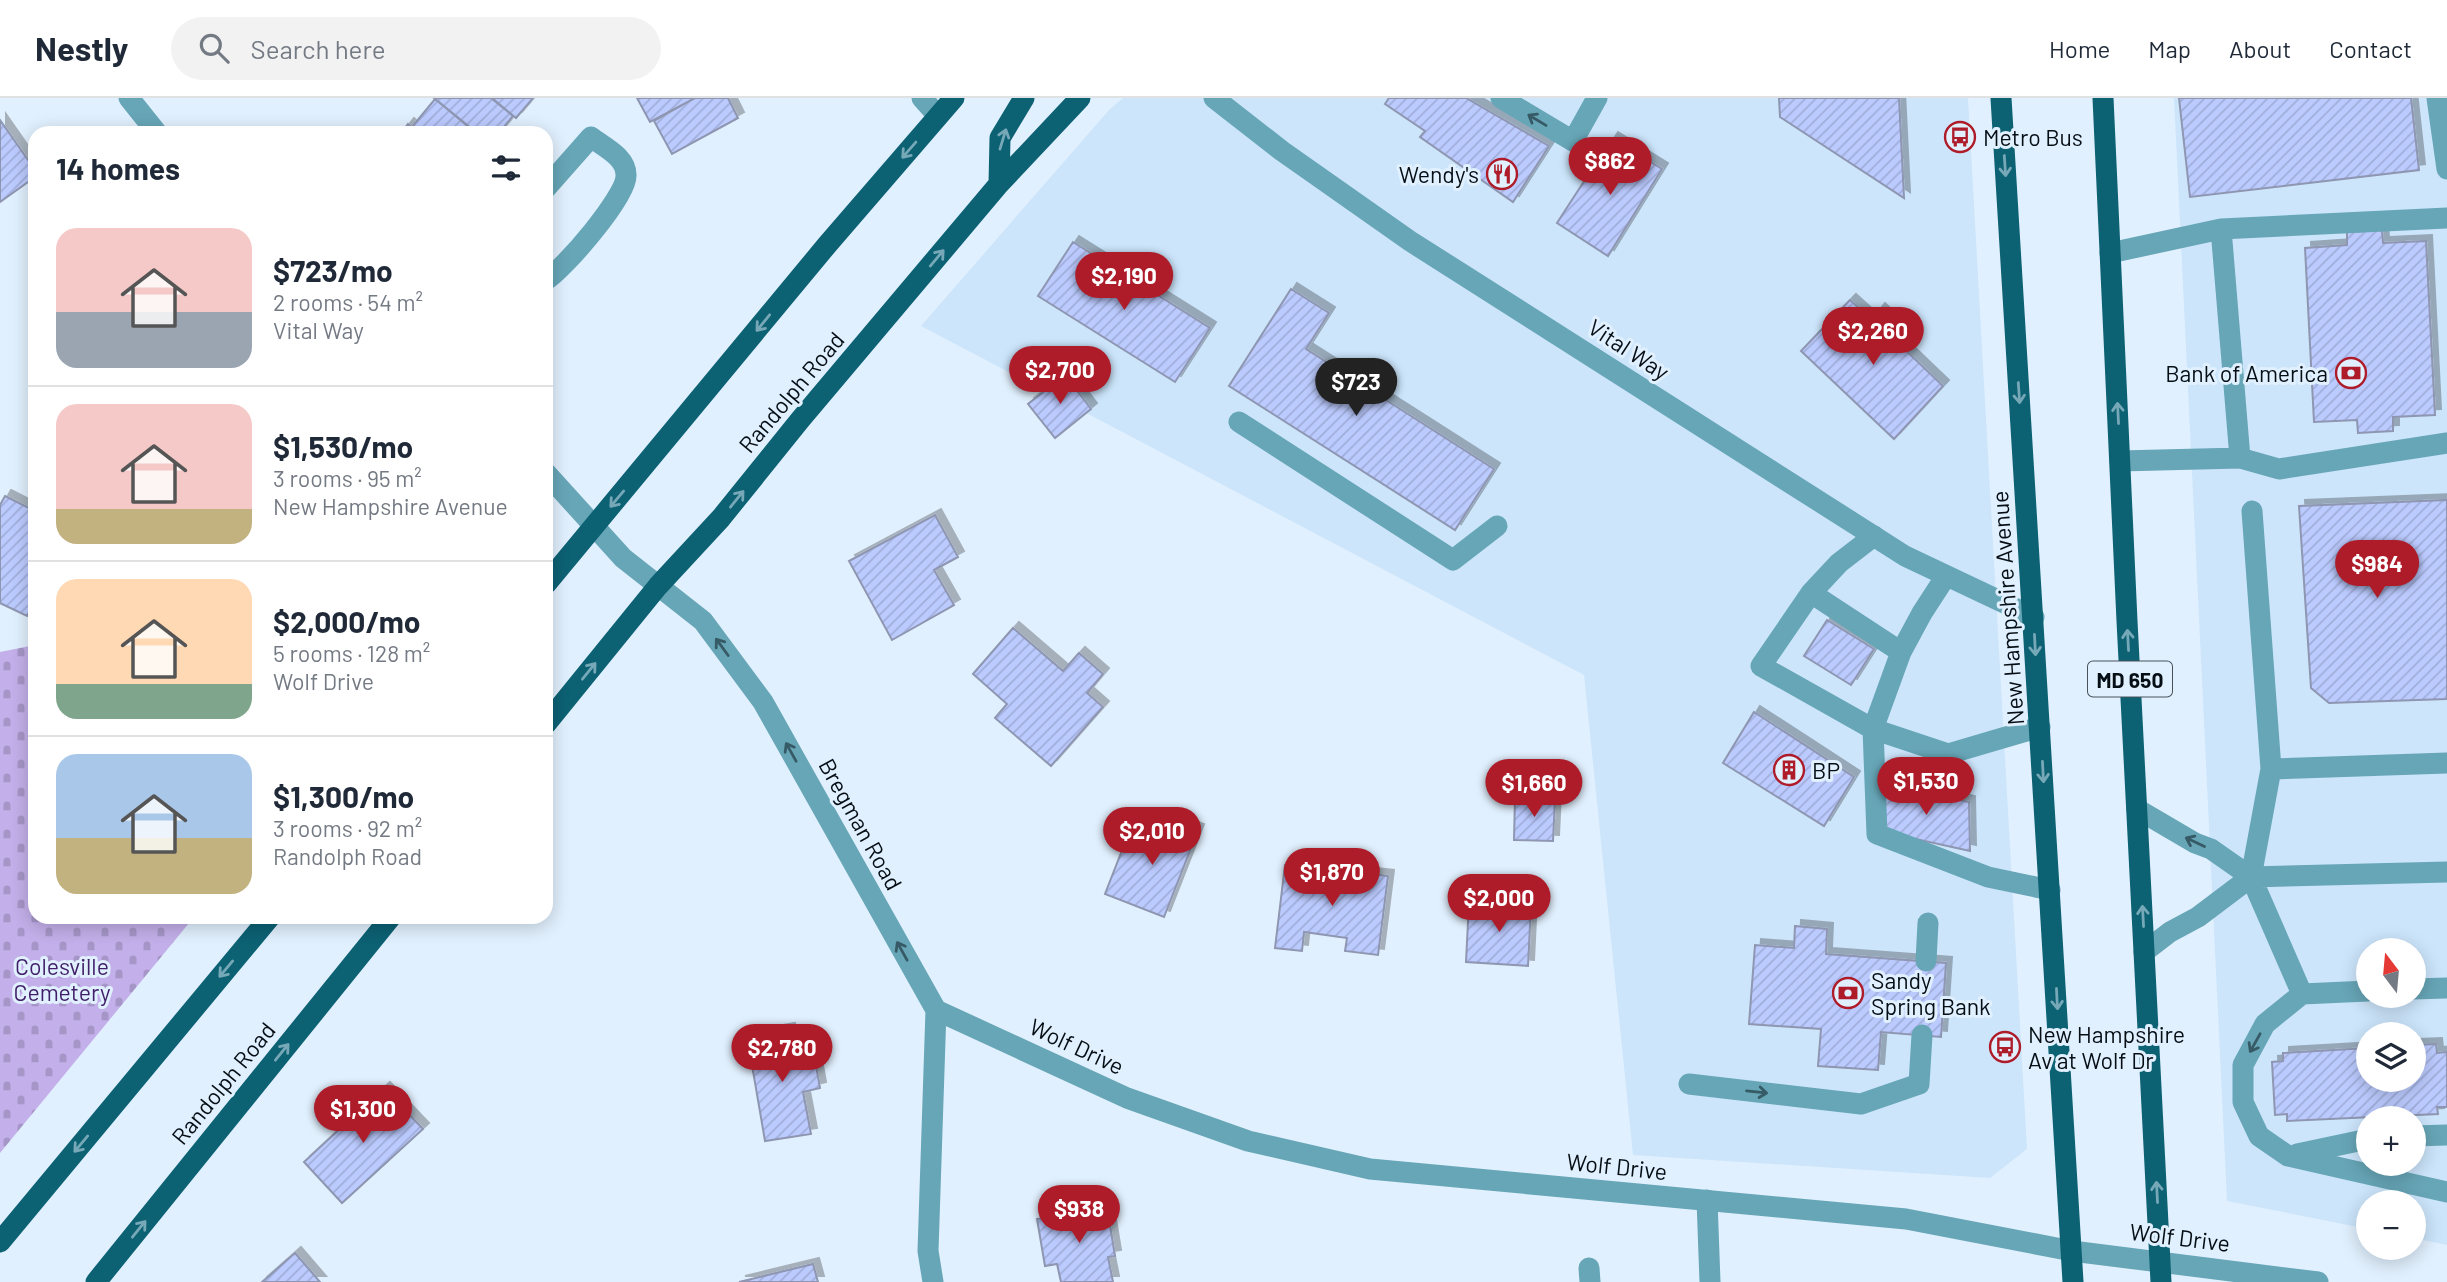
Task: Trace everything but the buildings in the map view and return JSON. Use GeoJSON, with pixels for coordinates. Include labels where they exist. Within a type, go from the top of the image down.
{"type":"FeatureCollection","features":[{"type":"Feature","properties":{"kind":"main road"},"geometry":{"type":"LineString","coordinates":[[553,576],[827,245],[954,98]]}},
{"type":"Feature","properties":{"kind":"main road"},"geometry":{"type":"LineString","coordinates":[[999,184],[1000,138],[1024,98]]}},
{"type":"Feature","properties":{"kind":"main road","name":"Randolph Road"},"geometry":{"type":"LineString","coordinates":[[553,715],[658,586],[721,519],[800,420],[999,184],[1080,98]]}},
{"type":"Feature","properties":{"kind":"main road","name":"New Hampshire Avenue"},"geometry":{"type":"LineString","coordinates":[[2001,98],[2073,1282]]}},
{"type":"Feature","properties":{"kind":"main road","name":"MD 650"},"geometry":{"type":"LineString","coordinates":[[2103,98],[2161,1271]]}},
{"type":"Feature","properties":{"kind":"main road"},"geometry":{"type":"LineString","coordinates":[[0,1242],[264,924]]}},
{"type":"Feature","properties":{"kind":"main road","name":"Randolph Road"},"geometry":{"type":"LineString","coordinates":[[96,1282],[385,924]]}},
{"type":"Feature","properties":{"kind":"street"},"geometry":{"type":"LineString","coordinates":[[129,98],[151,126]]}},
{"type":"Feature","properties":{"kind":"street"},"geometry":{"type":"LineString","coordinates":[[922,98],[939,116]]}},
{"type":"Feature","properties":{"kind":"street","name":"Vital Way"},"geometry":{"type":"LineString","coordinates":[[1214,98],[1282,151],[1410,241],[1905,556],[2034,617]]}},
{"type":"Feature","properties":{"kind":"street"},"geometry":{"type":"LineString","coordinates":[[1502,98],[1573,141],[1597,98]]}},
{"type":"Feature","properties":{"kind":"street"},"geometry":{"type":"LineString","coordinates":[[2437,98],[2447,169]]}},
{"type":"Feature","properties":{"kind":"street"},"geometry":{"type":"LineString","coordinates":[[553,180],[591,137],[622,160],[626,177],[619,197],[591,233],[553,273]]}},
{"type":"Feature","properties":{"kind":"street"},"geometry":{"type":"LineString","coordinates":[[2110,253],[2221,229],[2447,218]]}},
{"type":"Feature","properties":{"kind":"street"},"geometry":{"type":"LineString","coordinates":[[2221,229],[2240,458]]}},
{"type":"Feature","properties":{"kind":"street"},"geometry":{"type":"LineString","coordinates":[[1239,422],[1453,560],[1497,526]]}},
{"type":"Feature","properties":{"kind":"street"},"geometry":{"type":"LineString","coordinates":[[2120,461],[2240,458],[2279,469],[2447,443]]}},
{"type":"Feature","properties":{"kind":"street","name":"Bregman Road"},"geometry":{"type":"LineString","coordinates":[[553,481],[623,558],[703,621],[763,702],[936,1010]]}},
{"type":"Feature","properties":{"kind":"street"},"geometry":{"type":"LineString","coordinates":[[2251,877],[2271,769],[2252,510]]}},
{"type":"Feature","properties":{"kind":"street"},"geometry":{"type":"LineString","coordinates":[[1874,536],[1839,563],[1811,593],[1761,666],[1872,729],[1948,754],[2040,727]]}},
{"type":"Feature","properties":{"kind":"street"},"geometry":{"type":"LineString","coordinates":[[1946,576],[1901,652],[1872,729],[1877,834],[1989,877],[2050,891]]}},
{"type":"Feature","properties":{"kind":"street"},"geometry":{"type":"LineString","coordinates":[[1811,593],[1901,652]]}},
{"type":"Feature","properties":{"kind":"street"},"geometry":{"type":"LineString","coordinates":[[2271,769],[2447,763]]}},
{"type":"Feature","properties":{"kind":"street"},"geometry":{"type":"LineString","coordinates":[[2137,808],[2195,843],[2211,849],[2251,877],[2302,994]]}},
{"type":"Feature","properties":{"kind":"street"},"geometry":{"type":"LineString","coordinates":[[2144,952],[2170,932],[2198,917],[2251,877],[2447,872]]}},
{"type":"Feature","properties":{"kind":"street"},"geometry":{"type":"LineString","coordinates":[[1926,961],[1928,923]]}},
{"type":"Feature","properties":{"kind":"street"},"geometry":{"type":"LineString","coordinates":[[2426,989],[2447,988]]}},
{"type":"Feature","properties":{"kind":"street"},"geometry":{"type":"LineString","coordinates":[[2356,992],[2302,994],[2266,1024],[2243,1065],[2243,1102],[2259,1136],[2288,1156],[2447,1192]]}},
{"type":"Feature","properties":{"kind":"street"},"geometry":{"type":"LineString","coordinates":[[933,1282],[928,1251],[936,1010]]}},
{"type":"Feature","properties":{"kind":"street","name":"Wolf Drive"},"geometry":{"type":"LineString","coordinates":[[936,1010],[1127,1098],[1248,1141],[1370,1168],[1906,1219],[2161,1271],[2318,1282]]}},
{"type":"Feature","properties":{"kind":"street"},"geometry":{"type":"LineString","coordinates":[[1689,1084],[1861,1104],[1919,1084],[1922,1035]]}},
{"type":"Feature","properties":{"kind":"street"},"geometry":{"type":"LineString","coordinates":[[2426,1136],[2447,1135]]}},
{"type":"Feature","properties":{"kind":"street"},"geometry":{"type":"LineString","coordinates":[[2288,1156],[2356,1142]]}},
{"type":"Feature","properties":{"kind":"street"},"geometry":{"type":"LineString","coordinates":[[1707,1200],[1710,1282]]}},
{"type":"Feature","properties":{"kind":"shaded area"},"geometry":{"type":"Polygon","coordinates":[[[1123,98],[1968,98],[2027,1149],[1990,1178],[1633,1155],[1584,675],[921,326],[1109,110],[1123,98]]]}},
{"type":"Feature","properties":{"kind":"shaded area"},"geometry":{"type":"Polygon","coordinates":[[[2174,98],[2447,98],[2447,1245],[2426,1241],[2426,1190],[2356,1190],[2356,1227],[2227,1201],[2174,98]]]}},
{"type":"Feature","properties":{"kind":"green space","name":"Colesville Cemetery"},"geometry":{"type":"Polygon","coordinates":[[[28,646],[28,924],[188,924],[0,1153],[0,652],[28,646]]]}},
{"type":"Feature","properties":{"kind":"place","name":"Metro Bus"},"geometry":{"type":"Point","coordinates":[1960,137]}},
{"type":"Feature","properties":{"kind":"place","name":"Wendy's"},"geometry":{"type":"Point","coordinates":[1502,174]}},
{"type":"Feature","properties":{"kind":"place","name":"Bank of America"},"geometry":{"type":"Point","coordinates":[2351,373]}},
{"type":"Feature","properties":{"kind":"place","name":"BP"},"geometry":{"type":"Point","coordinates":[1789,770]}},
{"type":"Feature","properties":{"kind":"place","name":"Sandy Spring Bank"},"geometry":{"type":"Point","coordinates":[1848,993]}},
{"type":"Feature","properties":{"kind":"place","name":"New Hampshire Av at Wolf Dr"},"geometry":{"type":"Point","coordinates":[2005,1047]}}]}
